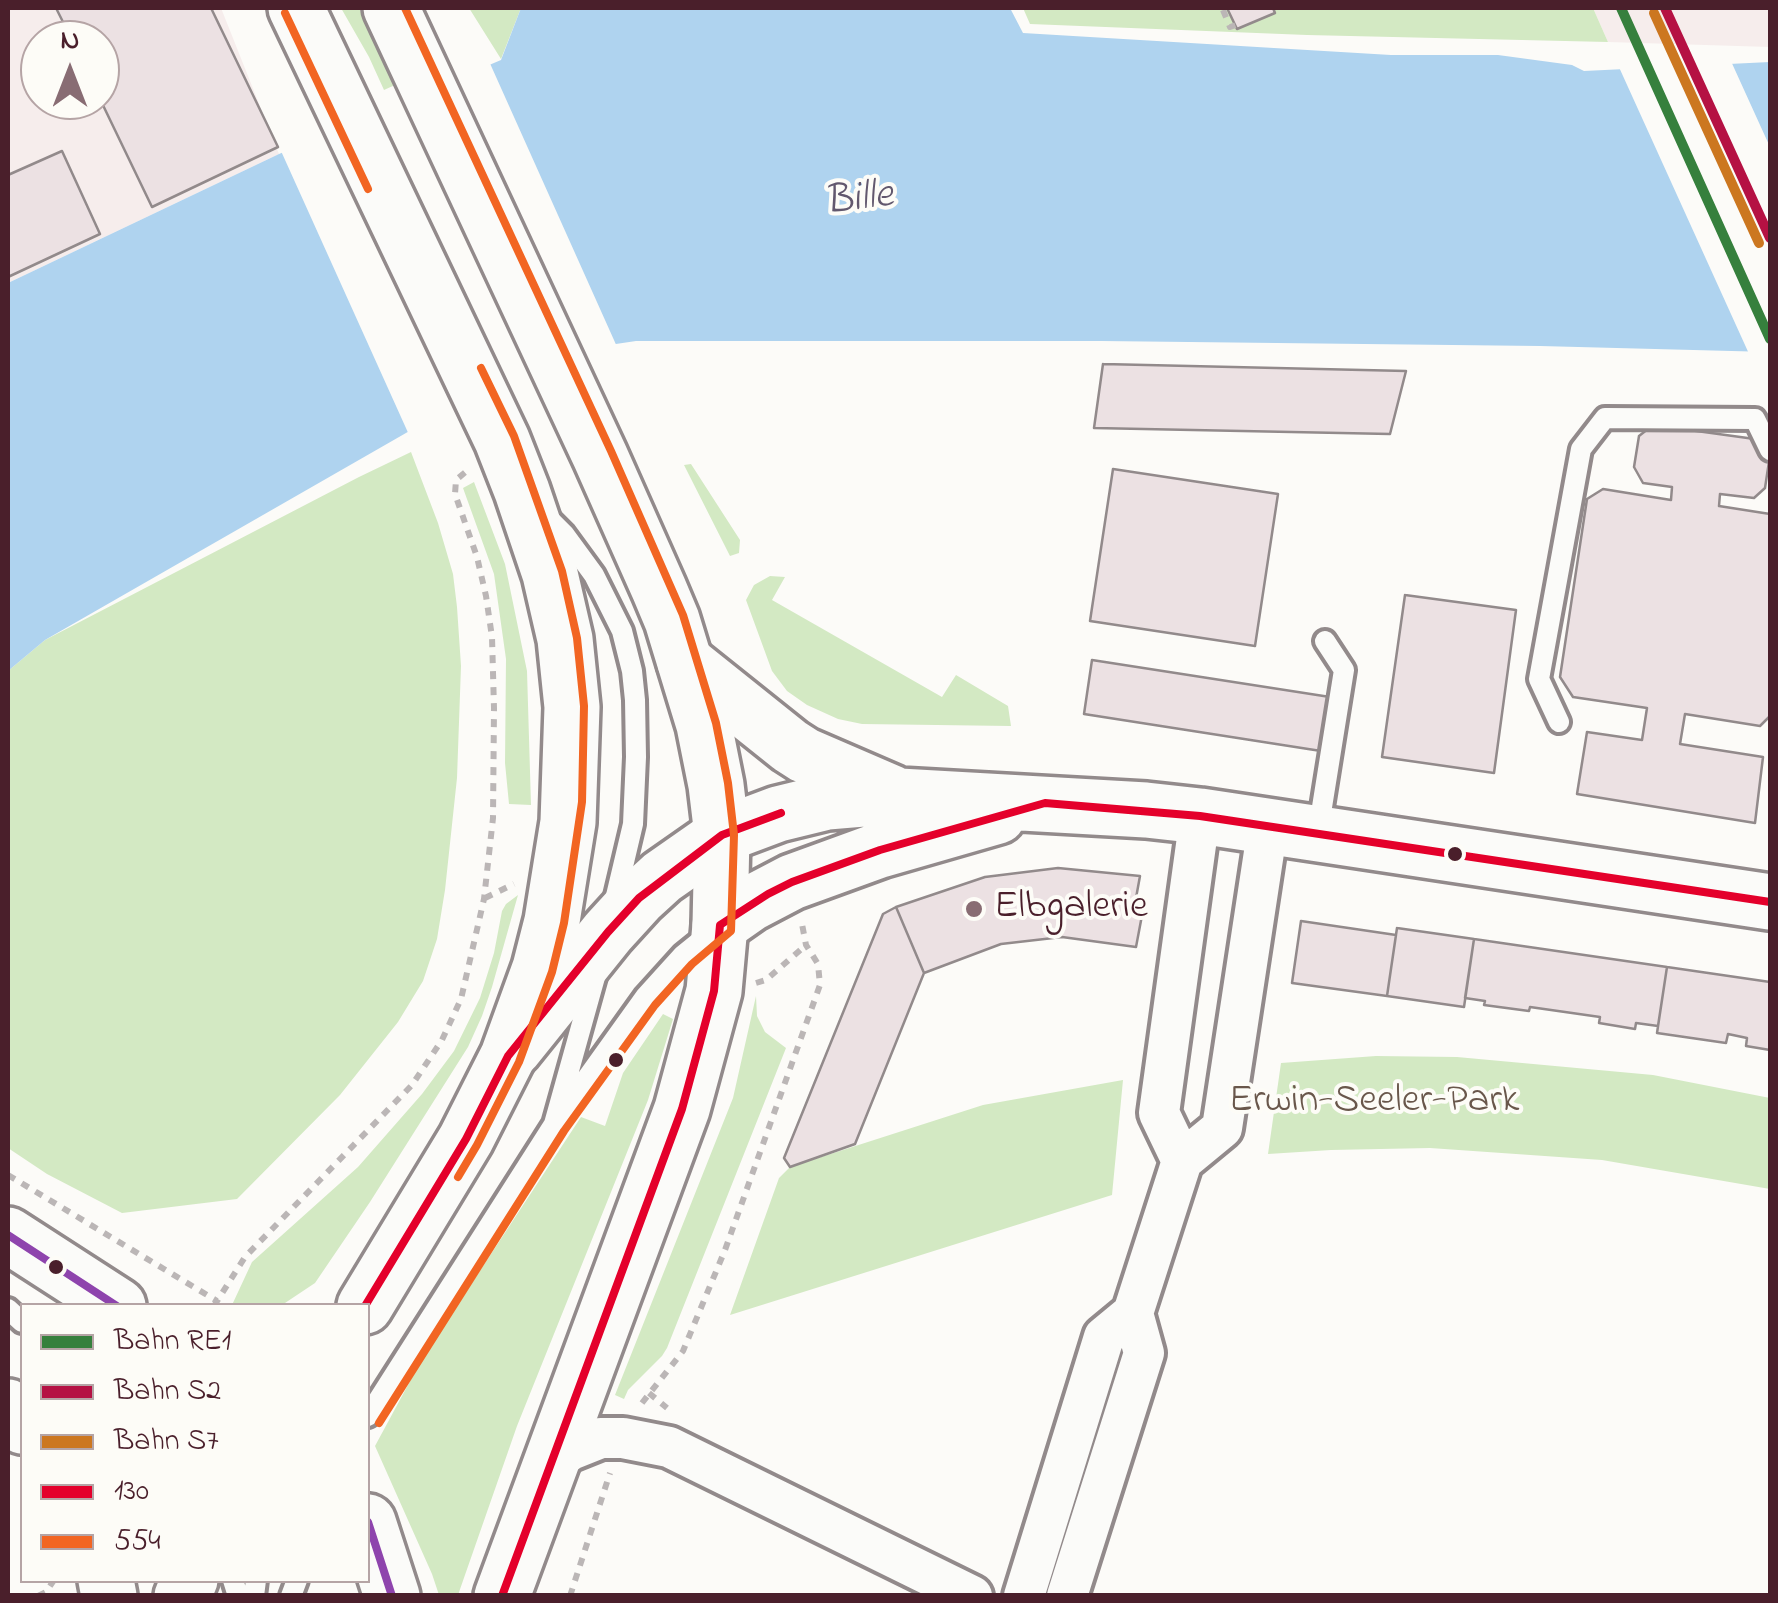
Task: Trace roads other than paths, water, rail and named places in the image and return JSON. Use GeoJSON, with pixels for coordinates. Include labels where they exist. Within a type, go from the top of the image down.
{"type":"FeatureCollection","features":[{"type":"Feature","properties":{"kind":"main road"},"geometry":{"type":"LineString","coordinates":[[296,8],[502,440],[550,574],[565,639],[572,707],[570,802],[552,921],[540,968],[508,1056],[466,1139],[374,1291],[340,1303]]}},
{"type":"Feature","properties":{"kind":"main road"},"geometry":{"type":"LineString","coordinates":[[392,8],[659,589],[704,725],[722,836],[714,991],[682,1109],[502,1596]]}},
{"type":"Feature","properties":{"kind":"main road"},"geometry":{"type":"LineString","coordinates":[[685,662],[776,737],[804,755],[899,796]]}},
{"type":"Feature","properties":{"kind":"main road"},"geometry":{"type":"LineString","coordinates":[[508,1056],[608,932],[662,877],[722,836],[778,814],[827,802],[899,796],[1200,816],[1770,902]]}},
{"type":"Feature","properties":{"kind":"main road"},"geometry":{"type":"LineString","coordinates":[[720,925],[792,882],[880,850],[1045,803]]}},
{"type":"Feature","properties":{"kind":"main road"},"geometry":{"type":"LineString","coordinates":[[8,1235],[113,1303]]}},
{"type":"Feature","properties":{"kind":"main road"},"geometry":{"type":"LineString","coordinates":[[370,1527],[379,1596]]}},
{"type":"Feature","properties":{"kind":"main road"},"geometry":{"type":"LineString","coordinates":[[370,1527],[392,1596]]}},
{"type":"Feature","properties":{"kind":"street"},"geometry":{"type":"LineString","coordinates":[[1182,1161],[1159,1113],[1200,816]]}},
{"type":"Feature","properties":{"kind":"street"},"geometry":{"type":"LineString","coordinates":[[1024,1596],[1104,1337],[1133,1312],[1182,1161],[1222,1128],[1293,830]]}},
{"type":"Feature","properties":{"kind":"street"},"geometry":{"type":"LineString","coordinates":[[1067,1596],[1144,1353],[1133,1312]]}},
{"type":"Feature","properties":{"kind":"street"},"geometry":{"type":"LineString","coordinates":[[551,1463],[601,1438],[624,1438],[669,1447],[972,1596]]}},
{"type":"Feature","properties":{"kind":"lane"},"geometry":{"type":"LineString","coordinates":[[1558,722],[1539,678],[1581,449],[1605,418],[1755,419],[1770,450]]}},
{"type":"Feature","properties":{"kind":"lane"},"geometry":{"type":"LineString","coordinates":[[522,491],[564,534],[594,575],[622,631],[635,700],[633,824],[608,932],[554,1124]]}},
{"type":"Feature","properties":{"kind":"lane"},"geometry":{"type":"LineString","coordinates":[[1293,830],[1344,670],[1325,641]]}},
{"type":"Feature","properties":{"kind":"lane"},"geometry":{"type":"LineString","coordinates":[[370,1413],[554,1124],[645,997],[683,955],[720,925]]}},
{"type":"Feature","properties":{"kind":"water","name":"Bille"},"geometry":{"type":"Polygon","coordinates":[[[521,8],[1010,8],[1023,33],[1391,55],[1498,55],[1572,65],[1584,71],[1770,62],[1770,352],[1101,341],[636,341],[542,355],[45,640],[8,671],[8,283],[279,154],[501,60],[521,8]]]}},
{"type":"Feature","properties":{"kind":"rail line","name":"RE1"},"geometry":{"type":"LineString","coordinates":[[1621,8],[1770,339]]}},
{"type":"Feature","properties":{"kind":"rail line","name":"S2"},"geometry":{"type":"LineString","coordinates":[[1665,8],[1770,238]]}},
{"type":"Feature","properties":{"kind":"rail line","name":"S7"},"geometry":{"type":"LineString","coordinates":[[1654,13],[1759,243]]}},
{"type":"Feature","properties":{"kind":"place","name":"Elbgalerie"},"geometry":{"type":"Point","coordinates":[974,909]}},
{"type":"Feature","properties":{"kind":"park label","name":"Erwin-Seeler-Park"},"geometry":{"type":"Point","coordinates":[1374,1103]}}]}
